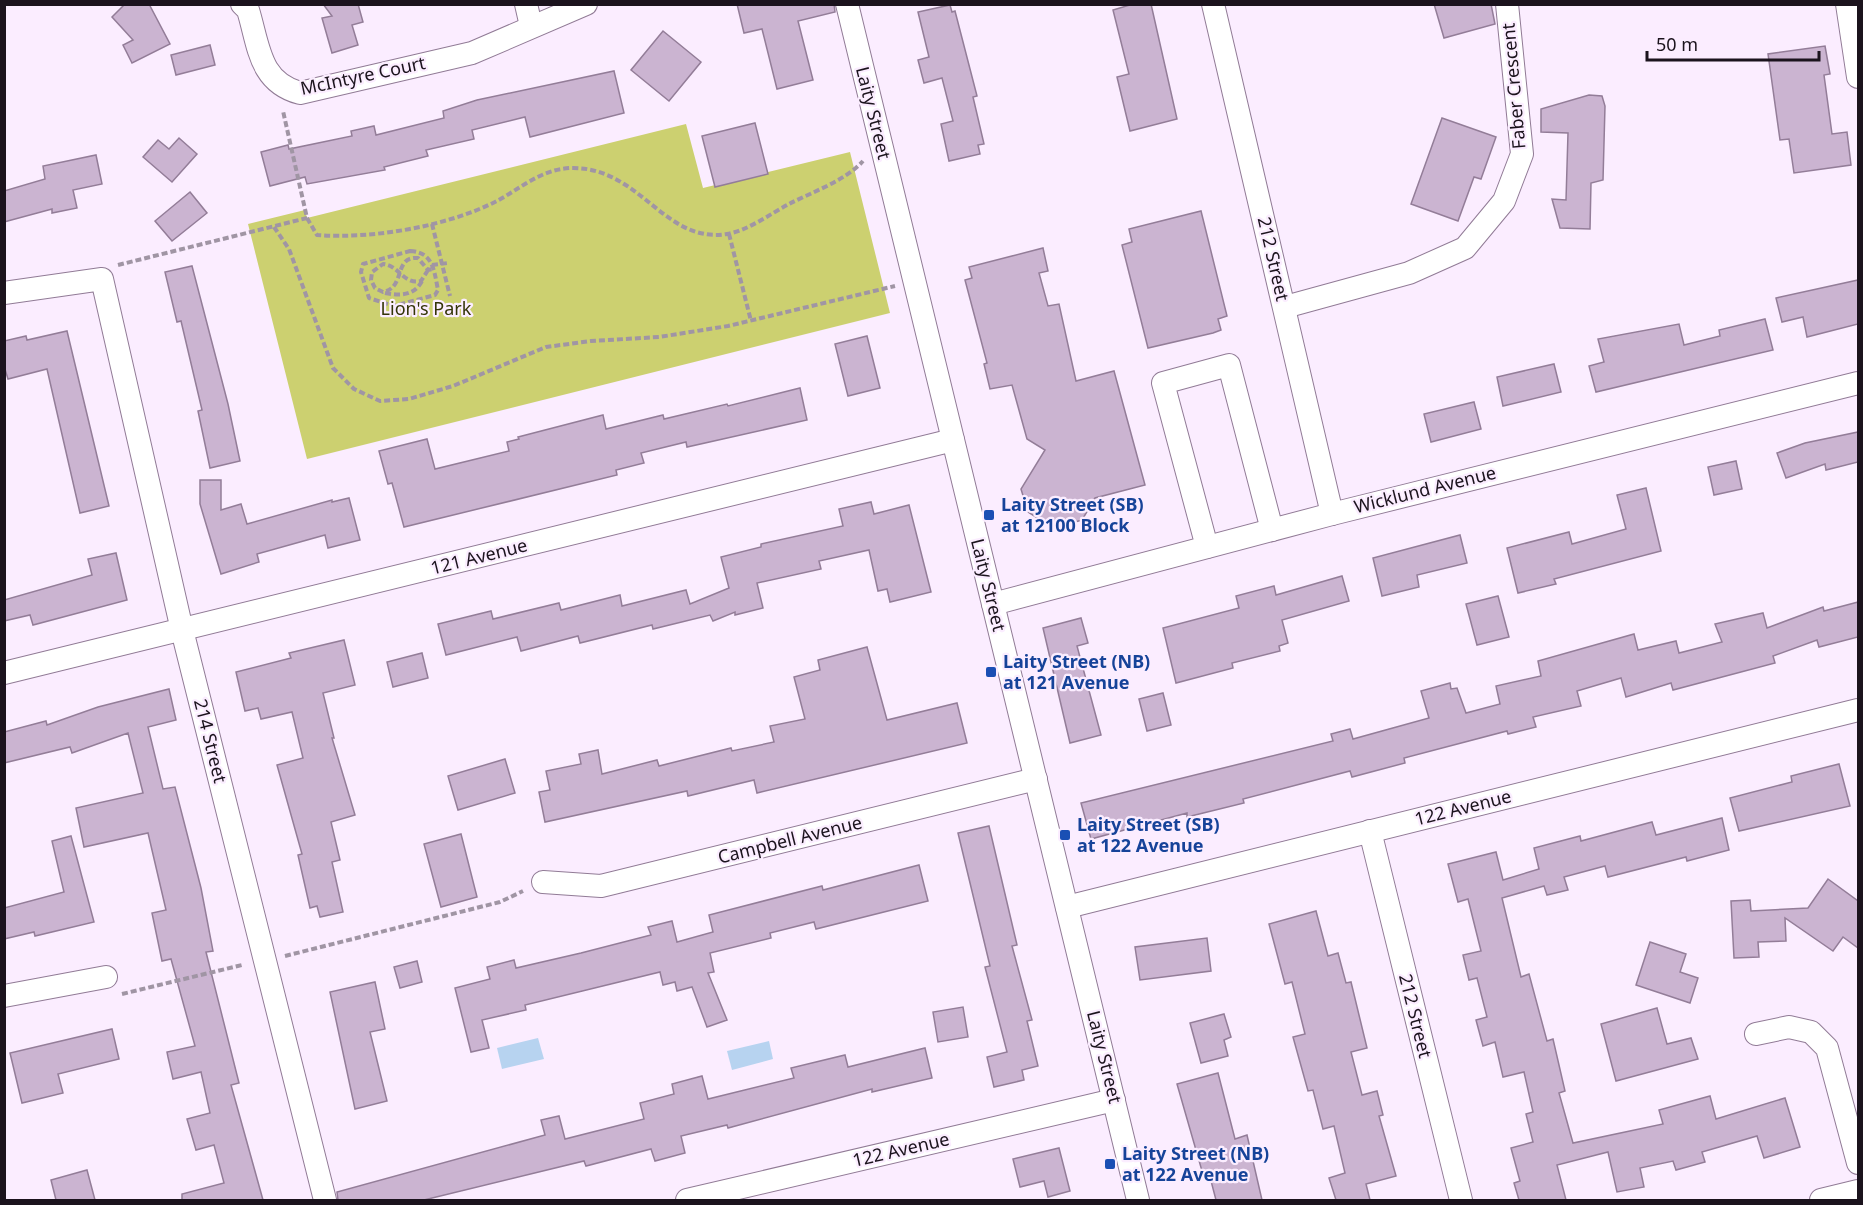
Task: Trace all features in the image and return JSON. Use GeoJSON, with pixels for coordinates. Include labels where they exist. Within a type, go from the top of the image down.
{"type":"FeatureCollection","features":[{"type":"Feature","properties":{"kind":"street","name":"McIntyre Court"},"geometry":{"type":"LineString","coordinates":[[242,4],[248,10],[269,76],[284,89],[300,93],[472,53],[529,15],[586,4]]}},
{"type":"Feature","properties":{"kind":"street","name":"Laity Street"},"geometry":{"type":"LineString","coordinates":[[847,4],[1138,1200]]}},
{"type":"Feature","properties":{"kind":"street","name":"212 Street"},"geometry":{"type":"LineString","coordinates":[[1213,4],[1332,514]]}},
{"type":"Feature","properties":{"kind":"street","name":"Faber Crescent"},"geometry":{"type":"LineString","coordinates":[[1285,307],[1409,273],[1465,248],[1504,201],[1522,154],[1507,4]]}},
{"type":"Feature","properties":{"kind":"street"},"geometry":{"type":"LineString","coordinates":[[1847,4],[1858,78]]}},
{"type":"Feature","properties":{"kind":"street"},"geometry":{"type":"LineString","coordinates":[[4,293],[108,273]]}},
{"type":"Feature","properties":{"kind":"street","name":"214 Street"},"geometry":{"type":"LineString","coordinates":[[108,273],[182,630],[325,1200]]}},
{"type":"Feature","properties":{"kind":"street"},"geometry":{"type":"LineString","coordinates":[[1207,547],[1163,383],[1229,365],[1272,530]]}},
{"type":"Feature","properties":{"kind":"street","name":"Wicklund Avenue"},"geometry":{"type":"LineString","coordinates":[[993,604],[1332,514],[1858,383]]}},
{"type":"Feature","properties":{"kind":"street","name":"121 Avenue"},"geometry":{"type":"LineString","coordinates":[[4,673],[953,440]]}},
{"type":"Feature","properties":{"kind":"street","name":"122 Avenue"},"geometry":{"type":"LineString","coordinates":[[1067,907],[1858,710]]}},
{"type":"Feature","properties":{"kind":"street","name":"Campbell Avenue"},"geometry":{"type":"LineString","coordinates":[[543,882],[600,886],[1036,779]]}},
{"type":"Feature","properties":{"kind":"street","name":"212 Street"},"geometry":{"type":"LineString","coordinates":[[1370,831],[1461,1200]]}},
{"type":"Feature","properties":{"kind":"street"},"geometry":{"type":"LineString","coordinates":[[4,996],[106,977]]}},
{"type":"Feature","properties":{"kind":"street"},"geometry":{"type":"LineString","coordinates":[[1756,1034],[1789,1027],[1811,1032],[1827,1047],[1858,1163]]}},
{"type":"Feature","properties":{"kind":"street","name":"122 Avenue"},"geometry":{"type":"LineString","coordinates":[[687,1200],[1114,1100]]}},
{"type":"Feature","properties":{"kind":"street"},"geometry":{"type":"LineString","coordinates":[[1821,1200],[1858,1191]]}},
{"type":"Feature","properties":{"kind":"path"},"geometry":{"type":"LineString","coordinates":[[284,89],[282,110],[307,218],[317,235],[336,237],[432,224],[464,215],[496,201],[532,178],[572,168],[606,174],[625,183],[672,222],[706,235],[729,234],[837,180],[861,163],[866,156],[883,153]]}},
{"type":"Feature","properties":{"kind":"path"},"geometry":{"type":"LineString","coordinates":[[108,273],[307,218]]}},
{"type":"Feature","properties":{"kind":"path"},"geometry":{"type":"LineString","coordinates":[[432,224],[450,296]]}},
{"type":"Feature","properties":{"kind":"path"},"geometry":{"type":"LineString","coordinates":[[274,227],[289,249],[333,368],[354,389],[380,401],[409,399],[453,386],[546,347],[591,341],[659,337],[751,321],[914,282]]}},
{"type":"Feature","properties":{"kind":"path"},"geometry":{"type":"LineString","coordinates":[[729,234],[751,321]]}},
{"type":"Feature","properties":{"kind":"path"},"geometry":{"type":"LineString","coordinates":[[410,251],[420,252],[429,258],[438,290],[432,297],[394,306],[369,298],[365,290],[361,267],[381,258],[410,251]]}},
{"type":"Feature","properties":{"kind":"path"},"geometry":{"type":"LineString","coordinates":[[378,290],[387,291],[394,288],[403,262],[414,257],[422,260],[428,270]]}},
{"type":"Feature","properties":{"kind":"path"},"geometry":{"type":"LineString","coordinates":[[381,258],[410,282],[422,280]]}},
{"type":"Feature","properties":{"kind":"path"},"geometry":{"type":"LineString","coordinates":[[390,265],[383,264],[372,272],[372,284],[378,290],[404,295],[415,290],[428,270],[441,263],[448,263]]}},
{"type":"Feature","properties":{"kind":"path"},"geometry":{"type":"LineString","coordinates":[[106,977],[114,992],[121,994],[264,958],[286,956],[500,902],[543,882]]}},
{"type":"Feature","properties":{"kind":"green space","name":"Lion's Park"},"geometry":{"type":"Polygon","coordinates":[[[686,124],[703,188],[850,152],[890,313],[307,459],[248,224],[305,210],[307,218],[686,124]]]}},
{"type":"Feature","properties":{"kind":"water"},"geometry":{"type":"Polygon","coordinates":[[[538,1038],[544,1059],[502,1069],[497,1048],[538,1038]]]}},
{"type":"Feature","properties":{"kind":"water"},"geometry":{"type":"Polygon","coordinates":[[[769,1041],[773,1059],[732,1070],[727,1051],[769,1041]]]}},
{"type":"Feature","properties":{"kind":"building"},"geometry":{"type":"Polygon","coordinates":[[[125,4],[149,4],[170,44],[132,63],[123,45],[133,40],[112,17],[125,4]]]}},
{"type":"Feature","properties":{"kind":"building"},"geometry":{"type":"Polygon","coordinates":[[[323,4],[358,4],[363,22],[352,25],[358,45],[332,53],[322,18],[332,16],[323,4]]]}},
{"type":"Feature","properties":{"kind":"building"},"geometry":{"type":"Polygon","coordinates":[[[737,4],[834,4],[835,12],[798,21],[813,80],[777,89],[762,29],[744,33],[737,4]]]}},
{"type":"Feature","properties":{"kind":"building"},"geometry":{"type":"Polygon","coordinates":[[[1133,4],[1151,4],[1177,119],[1130,131],[1117,77],[1129,74],[1113,10],[1133,4]]]}},
{"type":"Feature","properties":{"kind":"building"},"geometry":{"type":"Polygon","coordinates":[[[1434,4],[1491,4],[1495,24],[1444,38],[1434,4]]]}},
{"type":"Feature","properties":{"kind":"building"},"geometry":{"type":"Polygon","coordinates":[[[950,5],[952,12],[955,11],[977,96],[973,97],[984,144],[978,145],[980,154],[949,161],[941,124],[953,121],[942,78],[924,83],[918,60],[929,57],[918,12],[950,5]]]}},
{"type":"Feature","properties":{"kind":"building"},"geometry":{"type":"Polygon","coordinates":[[[663,31],[701,62],[669,101],[631,70],[663,31]]]}},
{"type":"Feature","properties":{"kind":"building"},"geometry":{"type":"Polygon","coordinates":[[[210,45],[215,65],[176,75],[171,55],[210,45]]]}},
{"type":"Feature","properties":{"kind":"building"},"geometry":{"type":"Polygon","coordinates":[[[1825,46],[1830,74],[1824,75],[1832,134],[1847,132],[1851,165],[1794,173],[1789,139],[1780,140],[1768,54],[1825,46]]]}},
{"type":"Feature","properties":{"kind":"building"},"geometry":{"type":"Polygon","coordinates":[[[614,71],[624,113],[530,137],[525,117],[472,130],[474,139],[426,150],[428,156],[384,167],[385,170],[307,184],[305,177],[270,186],[261,152],[288,145],[289,149],[352,136],[351,131],[374,126],[376,135],[444,118],[443,111],[477,100],[614,71]]]}},
{"type":"Feature","properties":{"kind":"building"},"geometry":{"type":"Polygon","coordinates":[[[1589,95],[1602,96],[1605,106],[1603,180],[1591,183],[1590,229],[1560,228],[1552,199],[1566,200],[1568,133],[1541,132],[1541,109],[1589,95]]]}},
{"type":"Feature","properties":{"kind":"building"},"geometry":{"type":"Polygon","coordinates":[[[1442,118],[1496,137],[1481,179],[1474,177],[1458,221],[1411,204],[1442,118]]]}},
{"type":"Feature","properties":{"kind":"building"},"geometry":{"type":"Polygon","coordinates":[[[755,123],[768,174],[715,187],[702,136],[755,123]]]}},
{"type":"Feature","properties":{"kind":"building"},"geometry":{"type":"Polygon","coordinates":[[[179,138],[197,154],[172,182],[143,157],[158,140],[169,149],[179,138]]]}},
{"type":"Feature","properties":{"kind":"building"},"geometry":{"type":"Polygon","coordinates":[[[96,155],[102,184],[73,190],[77,208],[52,213],[52,209],[4,222],[4,191],[45,179],[43,166],[96,155]]]}},
{"type":"Feature","properties":{"kind":"building"},"geometry":{"type":"Polygon","coordinates":[[[190,192],[207,213],[172,241],[155,221],[190,192]]]}},
{"type":"Feature","properties":{"kind":"building"},"geometry":{"type":"Polygon","coordinates":[[[1201,211],[1227,316],[1218,319],[1221,330],[1148,348],[1122,245],[1132,242],[1129,229],[1201,211]]]}},
{"type":"Feature","properties":{"kind":"building"},"geometry":{"type":"Polygon","coordinates":[[[1043,248],[1048,271],[1039,273],[1048,306],[1059,304],[1076,381],[1114,371],[1145,485],[1095,498],[1082,520],[1053,528],[1028,512],[1021,489],[1045,450],[1027,439],[1012,385],[990,389],[984,364],[987,363],[965,280],[972,278],[969,267],[1043,248]]]}},
{"type":"Feature","properties":{"kind":"building"},"geometry":{"type":"Polygon","coordinates":[[[192,266],[228,404],[240,461],[210,468],[198,411],[202,410],[181,321],[177,322],[165,272],[192,266]]]}},
{"type":"Feature","properties":{"kind":"building"},"geometry":{"type":"Polygon","coordinates":[[[1858,280],[1858,324],[1807,337],[1803,317],[1782,322],[1776,298],[1858,280]]]}},
{"type":"Feature","properties":{"kind":"building"},"geometry":{"type":"Polygon","coordinates":[[[1765,319],[1773,350],[1596,392],[1589,366],[1604,362],[1598,339],[1679,324],[1684,345],[1720,336],[1719,330],[1765,319]]]}},
{"type":"Feature","properties":{"kind":"building"},"geometry":{"type":"Polygon","coordinates":[[[67,331],[109,506],[80,513],[47,369],[8,379],[4,366],[4,341],[26,336],[27,340],[67,331]]]}},
{"type":"Feature","properties":{"kind":"building"},"geometry":{"type":"Polygon","coordinates":[[[867,336],[880,388],[848,396],[835,344],[867,336]]]}},
{"type":"Feature","properties":{"kind":"building"},"geometry":{"type":"Polygon","coordinates":[[[1554,364],[1561,392],[1503,406],[1497,377],[1554,364]]]}},
{"type":"Feature","properties":{"kind":"building"},"geometry":{"type":"Polygon","coordinates":[[[800,388],[807,420],[687,447],[686,442],[641,453],[644,463],[616,470],[617,475],[404,527],[392,483],[388,484],[379,451],[427,439],[435,469],[509,451],[507,442],[519,439],[518,437],[603,415],[606,429],[663,415],[664,419],[727,404],[728,406],[800,388]]]}},
{"type":"Feature","properties":{"kind":"building"},"geometry":{"type":"Polygon","coordinates":[[[1474,402],[1481,429],[1431,442],[1424,414],[1474,402]]]}},
{"type":"Feature","properties":{"kind":"building"},"geometry":{"type":"Polygon","coordinates":[[[1858,432],[1858,462],[1826,470],[1825,464],[1786,478],[1777,453],[1805,443],[1858,432]]]}},
{"type":"Feature","properties":{"kind":"building"},"geometry":{"type":"Polygon","coordinates":[[[1736,461],[1742,489],[1714,495],[1708,467],[1736,461]]]}},
{"type":"Feature","properties":{"kind":"building"},"geometry":{"type":"Polygon","coordinates":[[[200,480],[221,480],[221,510],[241,504],[247,524],[332,500],[332,502],[349,498],[360,540],[328,548],[325,535],[257,554],[259,562],[221,574],[200,504],[200,480]]]}},
{"type":"Feature","properties":{"kind":"building"},"geometry":{"type":"Polygon","coordinates":[[[1646,488],[1661,551],[1554,579],[1556,584],[1518,593],[1507,548],[1569,532],[1572,544],[1626,529],[1617,495],[1646,488]]]}},
{"type":"Feature","properties":{"kind":"building"},"geometry":{"type":"Polygon","coordinates":[[[871,502],[874,514],[909,505],[931,592],[890,602],[887,589],[878,591],[869,550],[819,561],[821,569],[757,583],[763,608],[735,615],[735,612],[713,621],[710,615],[653,629],[652,625],[580,643],[578,636],[521,651],[517,637],[446,655],[438,624],[491,611],[493,619],[559,603],[561,610],[620,595],[622,606],[686,590],[690,604],[729,588],[721,557],[761,547],[761,544],[843,526],[839,509],[871,502]]]}},
{"type":"Feature","properties":{"kind":"building"},"geometry":{"type":"Polygon","coordinates":[[[1460,535],[1467,563],[1417,575],[1419,587],[1382,596],[1373,558],[1460,535]]]}},
{"type":"Feature","properties":{"kind":"building"},"geometry":{"type":"Polygon","coordinates":[[[116,553],[127,600],[33,625],[30,615],[4,621],[4,600],[92,575],[88,559],[116,553]]]}},
{"type":"Feature","properties":{"kind":"building"},"geometry":{"type":"Polygon","coordinates":[[[1342,576],[1349,601],[1282,620],[1288,643],[1279,646],[1280,651],[1232,663],[1233,668],[1176,683],[1163,628],[1239,608],[1236,596],[1274,586],[1276,595],[1342,576]]]}},
{"type":"Feature","properties":{"kind":"building"},"geometry":{"type":"Polygon","coordinates":[[[1498,596],[1509,637],[1477,645],[1466,604],[1498,596]]]}},
{"type":"Feature","properties":{"kind":"building"},"geometry":{"type":"Polygon","coordinates":[[[1858,602],[1858,637],[1819,647],[1817,640],[1773,656],[1775,663],[1673,690],[1671,683],[1626,697],[1621,678],[1577,691],[1581,706],[1533,717],[1536,727],[1508,734],[1507,731],[1404,758],[1405,763],[1352,777],[1350,771],[1243,799],[1244,803],[1187,817],[1187,813],[1091,839],[1081,803],[1333,741],[1331,734],[1350,729],[1353,739],[1429,718],[1421,691],[1450,683],[1451,689],[1457,688],[1466,713],[1500,704],[1496,686],[1541,676],[1538,661],[1634,634],[1638,650],[1676,641],[1679,653],[1722,642],[1715,624],[1763,613],[1767,628],[1823,607],[1824,611],[1858,602]]]}},
{"type":"Feature","properties":{"kind":"building"},"geometry":{"type":"Polygon","coordinates":[[[1081,618],[1088,643],[1077,646],[1101,735],[1070,743],[1043,628],[1081,618]]]}},
{"type":"Feature","properties":{"kind":"building"},"geometry":{"type":"Polygon","coordinates":[[[344,640],[355,685],[323,693],[334,738],[332,738],[355,815],[331,822],[340,860],[332,862],[343,912],[320,917],[317,906],[310,908],[298,855],[302,854],[277,765],[303,758],[292,712],[261,719],[258,708],[245,711],[236,672],[291,658],[289,653],[344,640]]]}},
{"type":"Feature","properties":{"kind":"building"},"geometry":{"type":"Polygon","coordinates":[[[867,647],[887,720],[957,703],[967,743],[757,793],[754,780],[688,796],[687,791],[545,822],[539,792],[550,790],[546,771],[581,764],[579,754],[598,750],[602,774],[657,760],[659,766],[731,748],[732,751],[774,742],[770,726],[805,719],[794,677],[820,670],[818,660],[867,647]]]}},
{"type":"Feature","properties":{"kind":"building"},"geometry":{"type":"Polygon","coordinates":[[[422,653],[428,678],[393,687],[387,662],[422,653]]]}},
{"type":"Feature","properties":{"kind":"building"},"geometry":{"type":"Polygon","coordinates":[[[169,689],[176,720],[148,727],[163,789],[175,787],[201,888],[213,951],[206,952],[239,1083],[231,1085],[263,1200],[182,1200],[182,1194],[224,1183],[214,1145],[196,1150],[187,1119],[210,1113],[201,1072],[173,1079],[168,1057],[167,1052],[195,1046],[171,959],[162,961],[152,913],[166,910],[148,833],[84,847],[76,808],[143,793],[128,733],[72,753],[70,747],[4,763],[4,732],[46,721],[47,725],[98,707],[169,689]]]}},
{"type":"Feature","properties":{"kind":"building"},"geometry":{"type":"Polygon","coordinates":[[[1163,693],[1171,725],[1147,731],[1139,699],[1163,693]]]}},
{"type":"Feature","properties":{"kind":"building"},"geometry":{"type":"Polygon","coordinates":[[[505,759],[515,793],[458,810],[448,776],[505,759]]]}},
{"type":"Feature","properties":{"kind":"building"},"geometry":{"type":"Polygon","coordinates":[[[1839,764],[1850,806],[1739,831],[1730,798],[1792,782],[1791,776],[1839,764]]]}},
{"type":"Feature","properties":{"kind":"building"},"geometry":{"type":"Polygon","coordinates":[[[1722,818],[1729,850],[1687,861],[1686,857],[1608,877],[1605,866],[1564,877],[1568,890],[1547,895],[1544,886],[1502,898],[1521,977],[1529,974],[1547,1041],[1553,1039],[1565,1091],[1559,1093],[1573,1143],[1663,1124],[1659,1110],[1710,1096],[1716,1119],[1785,1098],[1800,1147],[1764,1158],[1757,1136],[1702,1152],[1705,1162],[1676,1170],[1673,1161],[1640,1168],[1644,1187],[1617,1192],[1608,1152],[1557,1165],[1566,1200],[1519,1200],[1514,1183],[1520,1181],[1511,1148],[1533,1142],[1526,1114],[1533,1112],[1524,1072],[1503,1077],[1495,1042],[1483,1046],[1476,1020],[1487,1017],[1477,978],[1469,980],[1463,955],[1481,951],[1468,899],[1458,902],[1448,864],[1496,852],[1503,880],[1539,869],[1534,848],[1580,836],[1581,841],[1652,822],[1656,835],[1722,818]]]}},
{"type":"Feature","properties":{"kind":"building"},"geometry":{"type":"Polygon","coordinates":[[[989,826],[1017,945],[1012,946],[1032,1020],[1027,1021],[1038,1066],[1022,1070],[1024,1080],[994,1087],[987,1057],[1007,1052],[985,967],[990,966],[958,833],[989,826]]]}},
{"type":"Feature","properties":{"kind":"building"},"geometry":{"type":"Polygon","coordinates":[[[461,834],[477,897],[441,907],[424,844],[461,834]]]}},
{"type":"Feature","properties":{"kind":"building"},"geometry":{"type":"Polygon","coordinates":[[[71,836],[94,922],[35,936],[34,932],[4,939],[4,908],[64,892],[52,841],[71,836]]]}},
{"type":"Feature","properties":{"kind":"building"},"geometry":{"type":"Polygon","coordinates":[[[919,865],[928,901],[816,929],[814,922],[770,933],[771,938],[710,953],[714,972],[708,973],[727,1020],[707,1027],[692,987],[677,991],[675,982],[663,985],[660,972],[525,1005],[526,1010],[482,1020],[489,1048],[471,1052],[455,988],[490,979],[487,967],[514,960],[516,968],[581,953],[651,935],[648,927],[672,921],[677,942],[713,932],[709,915],[822,886],[823,890],[919,865]]]}},
{"type":"Feature","properties":{"kind":"building"},"geometry":{"type":"Polygon","coordinates":[[[1828,879],[1858,901],[1858,948],[1843,937],[1833,951],[1785,918],[1786,941],[1758,942],[1759,957],[1734,958],[1731,901],[1750,900],[1751,911],[1808,908],[1828,879]]]}},
{"type":"Feature","properties":{"kind":"building"},"geometry":{"type":"Polygon","coordinates":[[[1316,911],[1328,956],[1338,953],[1346,983],[1351,982],[1367,1048],[1351,1052],[1362,1095],[1377,1091],[1383,1115],[1379,1116],[1396,1176],[1366,1184],[1370,1200],[1336,1200],[1329,1178],[1345,1173],[1334,1126],[1323,1129],[1313,1090],[1308,1091],[1293,1037],[1305,1034],[1292,982],[1285,984],[1269,924],[1316,911]]]}},
{"type":"Feature","properties":{"kind":"building"},"geometry":{"type":"Polygon","coordinates":[[[1207,938],[1211,971],[1140,980],[1135,947],[1207,938]]]}},
{"type":"Feature","properties":{"kind":"building"},"geometry":{"type":"Polygon","coordinates":[[[1650,942],[1686,954],[1680,972],[1698,978],[1690,1003],[1636,985],[1650,942]]]}},
{"type":"Feature","properties":{"kind":"building"},"geometry":{"type":"Polygon","coordinates":[[[417,961],[422,982],[400,988],[394,967],[417,961]]]}},
{"type":"Feature","properties":{"kind":"building"},"geometry":{"type":"Polygon","coordinates":[[[375,982],[385,1029],[370,1032],[387,1101],[355,1109],[330,992],[375,982]]]}},
{"type":"Feature","properties":{"kind":"building"},"geometry":{"type":"Polygon","coordinates":[[[963,1007],[968,1037],[938,1042],[933,1012],[963,1007]]]}},
{"type":"Feature","properties":{"kind":"building"},"geometry":{"type":"Polygon","coordinates":[[[1657,1008],[1667,1044],[1691,1038],[1698,1059],[1616,1081],[1601,1024],[1657,1008]]]}},
{"type":"Feature","properties":{"kind":"building"},"geometry":{"type":"Polygon","coordinates":[[[1224,1014],[1231,1037],[1224,1040],[1228,1056],[1201,1063],[1190,1023],[1224,1014]]]}},
{"type":"Feature","properties":{"kind":"building"},"geometry":{"type":"Polygon","coordinates":[[[112,1029],[119,1059],[58,1074],[63,1093],[22,1103],[10,1053],[112,1029]]]}},
{"type":"Feature","properties":{"kind":"building"},"geometry":{"type":"Polygon","coordinates":[[[925,1048],[932,1078],[872,1092],[872,1089],[728,1128],[727,1125],[681,1136],[685,1153],[655,1161],[651,1149],[586,1166],[584,1161],[424,1200],[338,1200],[337,1192],[545,1135],[541,1120],[559,1116],[565,1139],[644,1119],[640,1103],[674,1094],[672,1084],[702,1076],[708,1099],[794,1078],[791,1068],[845,1055],[848,1067],[925,1048]]]}},
{"type":"Feature","properties":{"kind":"building"},"geometry":{"type":"Polygon","coordinates":[[[1218,1073],[1235,1139],[1247,1135],[1262,1200],[1216,1200],[1210,1177],[1204,1178],[1177,1084],[1218,1073]]]}},
{"type":"Feature","properties":{"kind":"building"},"geometry":{"type":"Polygon","coordinates":[[[1059,1148],[1070,1191],[1048,1197],[1044,1181],[1020,1187],[1013,1159],[1059,1148]]]}},
{"type":"Feature","properties":{"kind":"building"},"geometry":{"type":"Polygon","coordinates":[[[87,1170],[95,1200],[56,1200],[51,1180],[87,1170]]]}},
{"type":"Feature","properties":{"kind":"place","name":"Laity Street (SB) at 12100 Block"},"geometry":{"type":"Point","coordinates":[989,515]}},
{"type":"Feature","properties":{"kind":"place","name":"Laity Street (NB) at 121 Avenue"},"geometry":{"type":"Point","coordinates":[991,672]}},
{"type":"Feature","properties":{"kind":"place","name":"Laity Street (SB) at 122 Avenue"},"geometry":{"type":"Point","coordinates":[1065,835]}},
{"type":"Feature","properties":{"kind":"place","name":"Laity Street (NB) at 122 Avenue"},"geometry":{"type":"Point","coordinates":[1110,1164]}}]}
